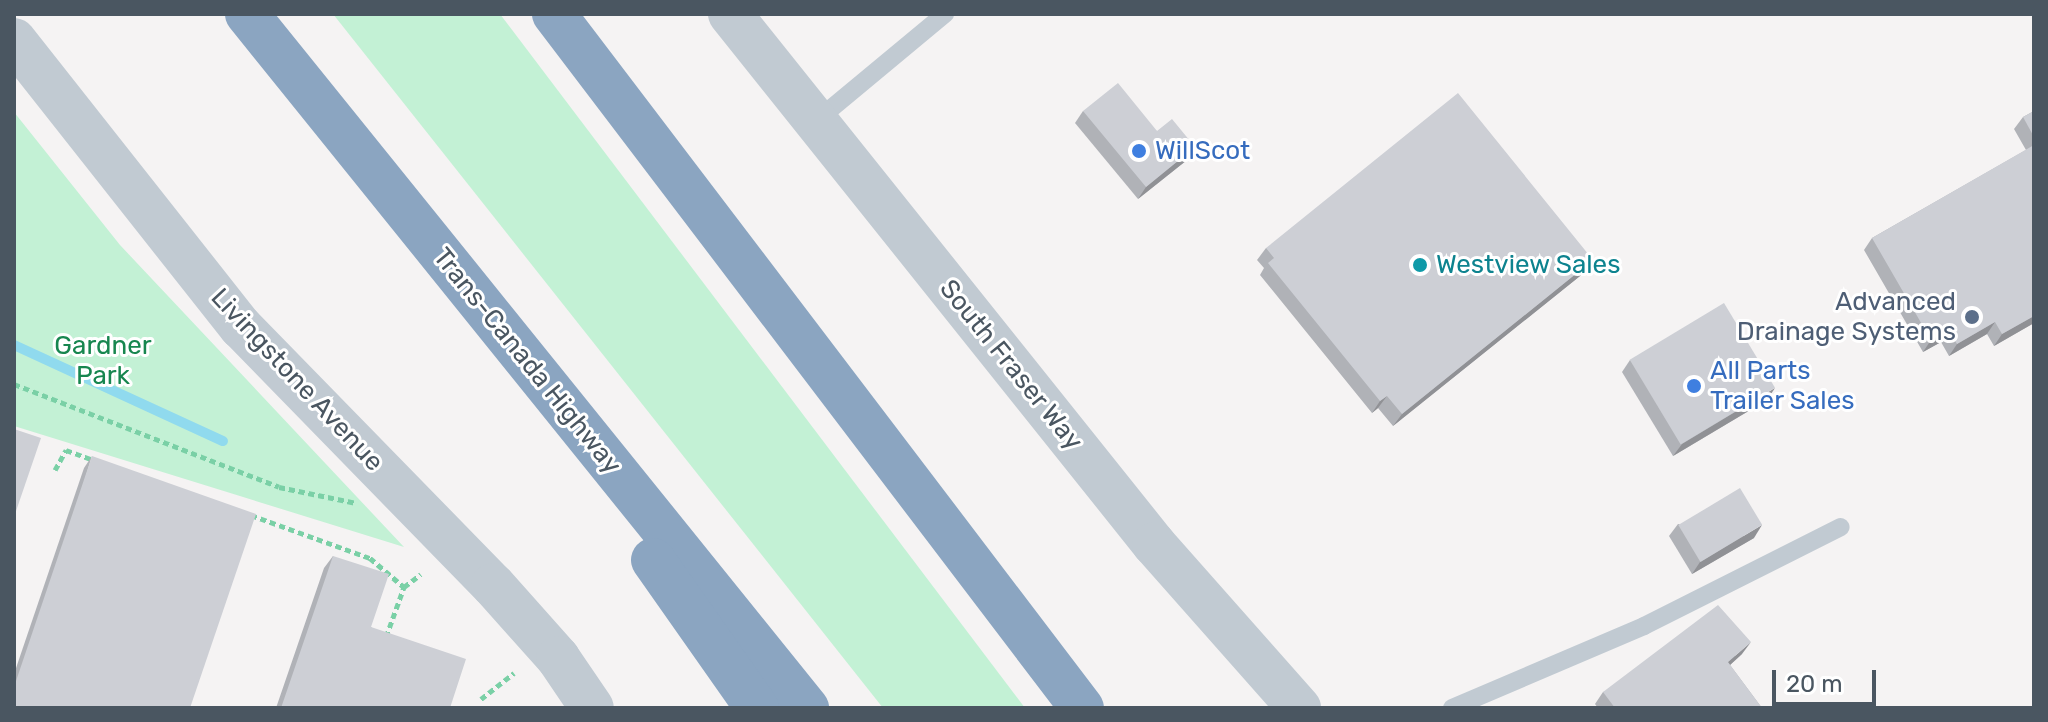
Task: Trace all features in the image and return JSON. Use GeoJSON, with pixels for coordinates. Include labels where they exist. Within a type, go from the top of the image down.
{"type":"FeatureCollection","features":[{"type":"Feature","properties":{"kind":"highway","name":"Trans-Canada Highway"},"geometry":{"type":"LineString","coordinates":[[247,14],[807,708]]}},
{"type":"Feature","properties":{"kind":"highway"},"geometry":{"type":"LineString","coordinates":[[554,14],[1082,708]]}},
{"type":"Feature","properties":{"kind":"highway"},"geometry":{"type":"LineString","coordinates":[[419,228],[757,708]]}},
{"type":"Feature","properties":{"kind":"highway"},"geometry":{"type":"LineString","coordinates":[[936,516],[1109,708]]}},
{"type":"Feature","properties":{"kind":"street","name":"South Fraser Way"},"geometry":{"type":"LineString","coordinates":[[730,14],[1154,544],[1299,708]]}},
{"type":"Feature","properties":{"kind":"street","name":"Livingstone Avenue"},"geometry":{"type":"LineString","coordinates":[[14,40],[241,327],[493,585],[558,658],[592,708]]}},
{"type":"Feature","properties":{"kind":"street"},"geometry":{"type":"LineString","coordinates":[[1154,544],[1275,708]]}},
{"type":"Feature","properties":{"kind":"lane"},"geometry":{"type":"LineString","coordinates":[[816,121],[945,14]]}},
{"type":"Feature","properties":{"kind":"lane"},"geometry":{"type":"LineString","coordinates":[[1452,708],[1644,626],[1841,527]]}},
{"type":"Feature","properties":{"kind":"path"},"geometry":{"type":"LineString","coordinates":[[14,384],[279,487],[366,505]]}},
{"type":"Feature","properties":{"kind":"path"},"geometry":{"type":"LineString","coordinates":[[55,470],[66,450],[110,465]]}},
{"type":"Feature","properties":{"kind":"path"},"geometry":{"type":"LineString","coordinates":[[241,511],[370,558],[404,587]]}},
{"type":"Feature","properties":{"kind":"path"},"geometry":{"type":"LineString","coordinates":[[385,641],[404,587],[421,574]]}},
{"type":"Feature","properties":{"kind":"path"},"geometry":{"type":"LineString","coordinates":[[481,699],[514,673]]}},
{"type":"Feature","properties":{"kind":"green space"},"geometry":{"type":"Polygon","coordinates":[[[333,14],[500,14],[1025,708],[883,708],[333,14]]]}},
{"type":"Feature","properties":{"kind":"green space","name":"Gardner Park"},"geometry":{"type":"Polygon","coordinates":[[[14,112],[120,245],[404,547],[14,426],[14,112]]]}},
{"type":"Feature","properties":{"kind":"building","name":"WillScot"},"geometry":{"type":"Polygon","coordinates":[[[1118,83],[1157,131],[1172,119],[1195,147],[1146,187],[1083,111],[1118,83]]]}},
{"type":"Feature","properties":{"kind":"building","name":"Westview Sales"},"geometry":{"type":"Polygon","coordinates":[[[1458,93],[1593,260],[1402,414],[1387,396],[1380,401],[1268,263],[1274,258],[1266,248],[1458,93]]]}},
{"type":"Feature","properties":{"kind":"building"},"geometry":{"type":"Polygon","coordinates":[[[2034,111],[2034,137],[2023,117],[2034,111]]]}},
{"type":"Feature","properties":{"kind":"building"},"geometry":{"type":"Polygon","coordinates":[[[2034,145],[2034,316],[2002,334],[1995,322],[1957,344],[1949,330],[1931,340],[1872,238],[2034,145]]]}},
{"type":"Feature","properties":{"kind":"building","name":"All Parts Trailer Sales"},"geometry":{"type":"Polygon","coordinates":[[[1724,303],[1775,388],[1681,445],[1630,360],[1724,303]]]}},
{"type":"Feature","properties":{"kind":"building"},"geometry":{"type":"Polygon","coordinates":[[[14,429],[41,438],[14,517],[14,429]]]}},
{"type":"Feature","properties":{"kind":"building"},"geometry":{"type":"Polygon","coordinates":[[[92,456],[256,514],[190,708],[14,708],[14,687],[92,456]]]}},
{"type":"Feature","properties":{"kind":"building"},"geometry":{"type":"Polygon","coordinates":[[[1740,488],[1762,525],[1700,562],[1678,525],[1740,488]]]}},
{"type":"Feature","properties":{"kind":"building"},"geometry":{"type":"Polygon","coordinates":[[[333,556],[389,574],[371,627],[466,659],[450,708],[281,708],[333,556]]]}},
{"type":"Feature","properties":{"kind":"building"},"geometry":{"type":"Polygon","coordinates":[[[1718,605],[1751,642],[1728,662],[1762,708],[1615,708],[1603,692],[1718,605]]]}},
{"type":"Feature","properties":{"kind":"waterway"},"geometry":{"type":"LineString","coordinates":[[14,345],[223,441]]}},
{"type":"Feature","properties":{"kind":"place","name":"WillScot"},"geometry":{"type":"Point","coordinates":[1139,151]}},
{"type":"Feature","properties":{"kind":"place","name":"Westview Sales"},"geometry":{"type":"Point","coordinates":[1420,265]}},
{"type":"Feature","properties":{"kind":"place","name":"Advanced Drainage Systems"},"geometry":{"type":"Point","coordinates":[1972,317]}},
{"type":"Feature","properties":{"kind":"place","name":"All Parts Trailer Sales"},"geometry":{"type":"Point","coordinates":[1694,386]}}]}
